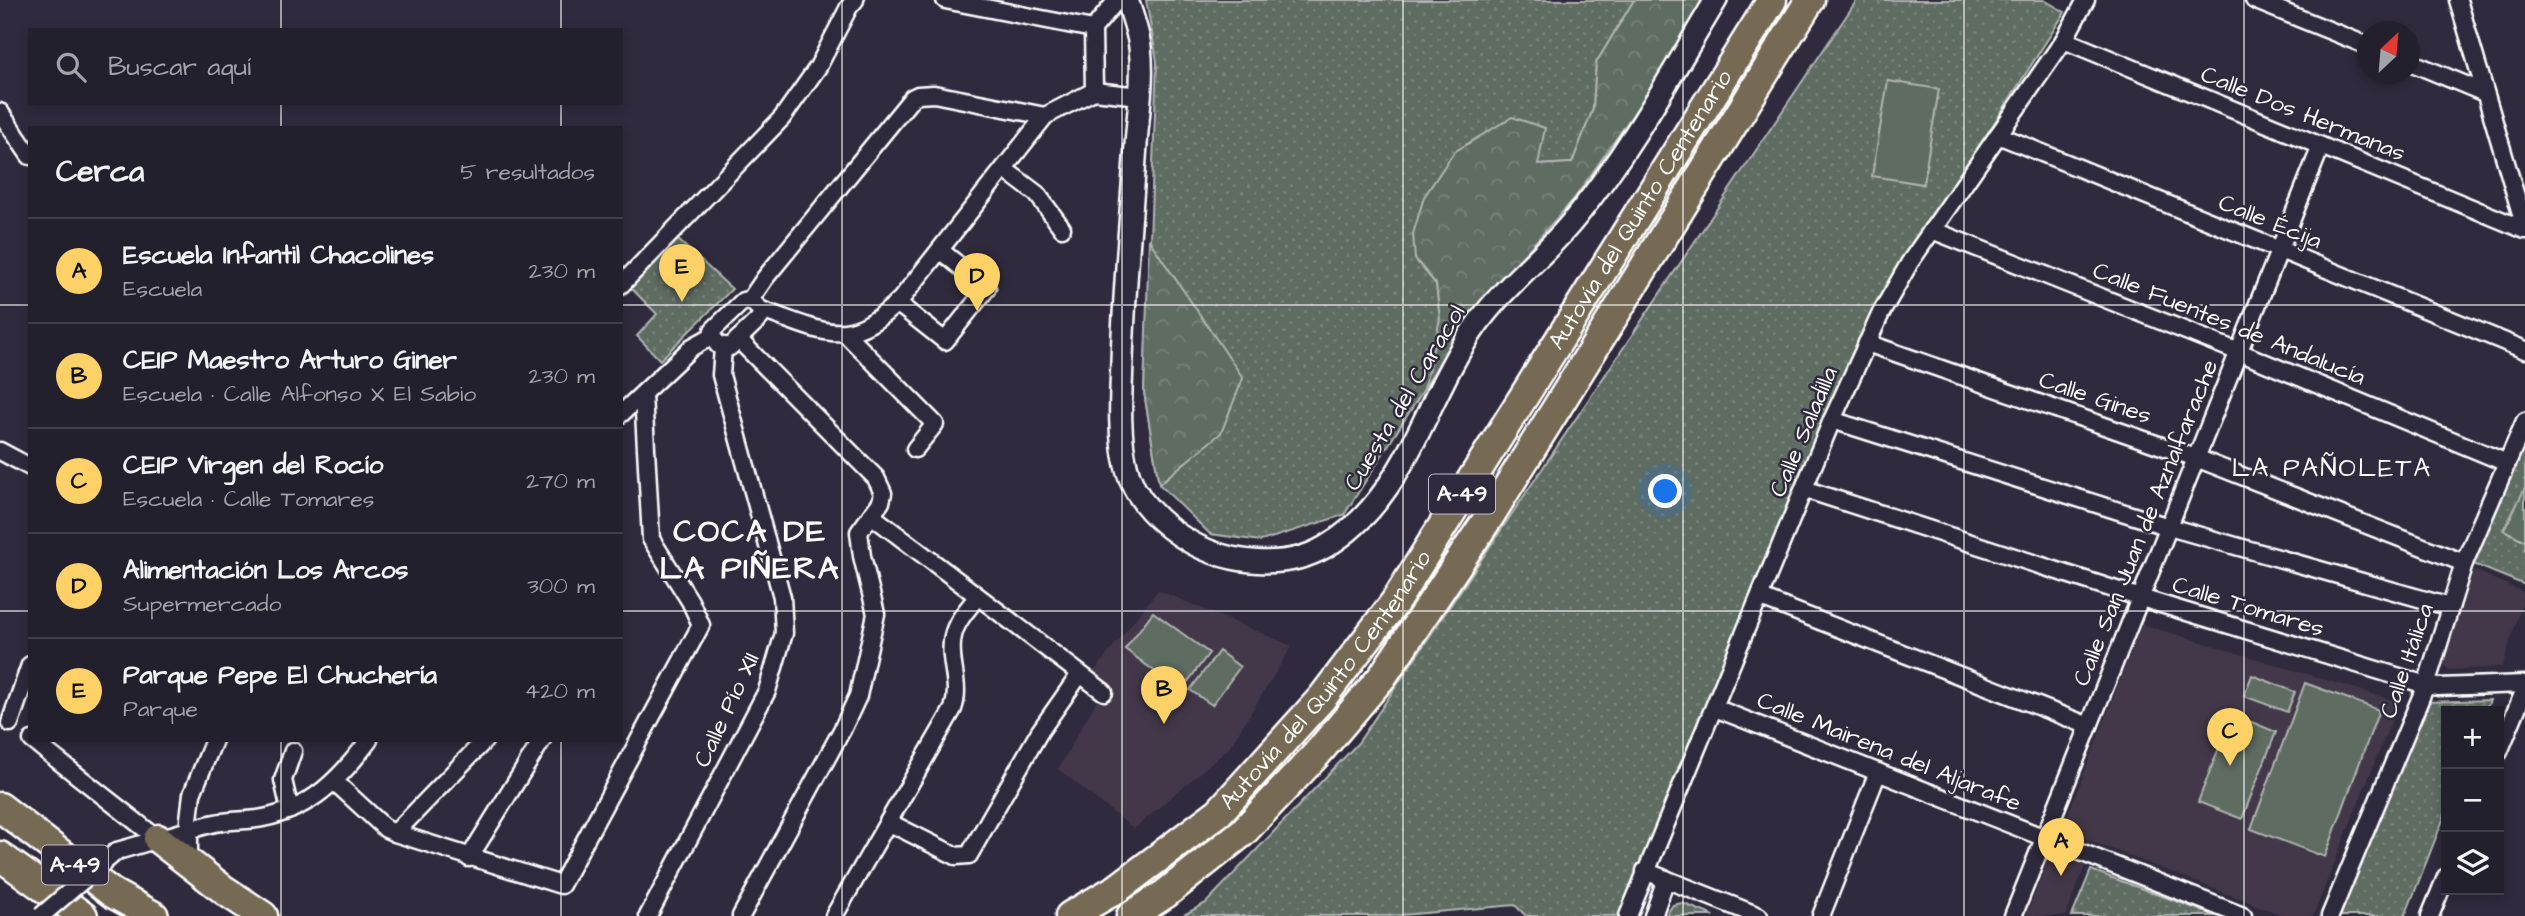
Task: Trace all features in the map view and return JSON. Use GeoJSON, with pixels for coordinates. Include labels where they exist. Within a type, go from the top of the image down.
{"type":"FeatureCollection","features":[{"type":"Feature","properties":{"kind":"highway","name":"Autovía del Quinto Centenario"},"geometry":{"type":"LineString","coordinates":[[1070,916],[1118,888],[1219,812],[1322,698],[1395,602],[1772,0]]}},
{"type":"Feature","properties":{"kind":"highway","name":"Autovía del Quinto Centenario"},"geometry":{"type":"LineString","coordinates":[[1131,916],[1166,894],[1242,832],[1315,756],[1382,677],[1489,517],[1810,0]]}},
{"type":"Feature","properties":{"kind":"highway","name":"A-49"},"geometry":{"type":"LineString","coordinates":[[0,807],[112,892],[154,916]]}},
{"type":"Feature","properties":{"kind":"highway"},"geometry":{"type":"LineString","coordinates":[[158,839],[263,916]]}},
{"type":"Feature","properties":{"kind":"highway","name":"A-49"},"geometry":{"type":"LineString","coordinates":[[3,859],[83,916]]}},
{"type":"Feature","properties":{"kind":"main road","name":"Cuesta del Caracol"},"geometry":{"type":"LineString","coordinates":[[1127,0],[1140,48],[1140,96],[1123,322],[1121,438],[1126,469],[1149,509],[1173,532],[1202,549],[1236,559],[1263,561],[1295,559],[1324,548],[1368,511],[1388,485],[1472,331],[1505,289],[1575,219],[1629,141],[1716,0]]}},
{"type":"Feature","properties":{"kind":"street"},"geometry":{"type":"LineString","coordinates":[[623,283],[782,118],[818,67],[855,0]]}},
{"type":"Feature","properties":{"kind":"street"},"geometry":{"type":"LineString","coordinates":[[945,0],[1093,29]]}},
{"type":"Feature","properties":{"kind":"street"},"geometry":{"type":"LineString","coordinates":[[1094,91],[1093,29],[1117,0]]}},
{"type":"Feature","properties":{"kind":"street","name":"Calle Saladilla"},"geometry":{"type":"LineString","coordinates":[[1628,916],[1832,420],[1892,292],[2064,40],[2086,0]]}},
{"type":"Feature","properties":{"kind":"street"},"geometry":{"type":"LineString","coordinates":[[2254,0],[2357,42]]}},
{"type":"Feature","properties":{"kind":"street"},"geometry":{"type":"LineString","coordinates":[[2458,0],[2525,229]]}},
{"type":"Feature","properties":{"kind":"street","name":"Calle Dos Hermanas"},"geometry":{"type":"LineString","coordinates":[[2064,40],[2525,229]]}},
{"type":"Feature","properties":{"kind":"street"},"geometry":{"type":"LineString","coordinates":[[2420,66],[2485,93]]}},
{"type":"Feature","properties":{"kind":"street"},"geometry":{"type":"LineString","coordinates":[[717,342],[713,330],[743,300],[824,331],[846,334],[866,328],[897,303],[941,251],[1045,116],[1094,91],[1140,96]]}},
{"type":"Feature","properties":{"kind":"street"},"geometry":{"type":"LineString","coordinates":[[623,412],[692,347],[717,342],[730,347],[760,318],[756,305],[765,278],[912,98],[926,93],[934,94],[1045,116]]}},
{"type":"Feature","properties":{"kind":"street"},"geometry":{"type":"LineString","coordinates":[[0,112],[28,153]]}},
{"type":"Feature","properties":{"kind":"street","name":"Calle Écija"},"geometry":{"type":"LineString","coordinates":[[1998,135],[2525,350]]}},
{"type":"Feature","properties":{"kind":"street","name":"Calle San Juan de Aznalfarache"},"geometry":{"type":"LineString","coordinates":[[2013,916],[2321,146]]}},
{"type":"Feature","properties":{"kind":"street"},"geometry":{"type":"LineString","coordinates":[[1004,169],[1037,194],[1062,228]]}},
{"type":"Feature","properties":{"kind":"street","name":"Calle Fuentes de Andalucía"},"geometry":{"type":"LineString","coordinates":[[1932,230],[2239,352],[2507,463]]}},
{"type":"Feature","properties":{"kind":"street"},"geometry":{"type":"LineString","coordinates":[[897,303],[945,341],[987,288],[941,251]]}},
{"type":"Feature","properties":{"kind":"street"},"geometry":{"type":"LineString","coordinates":[[846,334],[935,424],[915,449]]}},
{"type":"Feature","properties":{"kind":"street"},"geometry":{"type":"LineString","coordinates":[[738,339],[883,488],[883,498],[861,528],[859,541],[876,614],[858,696],[741,916]]}},
{"type":"Feature","properties":{"kind":"street","name":"Calle Pío XII"},"geometry":{"type":"LineString","coordinates":[[648,916],[767,691],[784,633],[782,597],[721,376],[717,342]]}},
{"type":"Feature","properties":{"kind":"street","name":"Calle Gines"},"geometry":{"type":"LineString","coordinates":[[1867,343],[2196,457],[2464,563]]}},
{"type":"Feature","properties":{"kind":"street"},"geometry":{"type":"LineString","coordinates":[[335,782],[386,829],[469,858],[561,885],[701,625],[690,601],[651,539],[643,394]]}},
{"type":"Feature","properties":{"kind":"street"},"geometry":{"type":"LineString","coordinates":[[1832,420],[2169,527],[2450,607]]}},
{"type":"Feature","properties":{"kind":"street","name":"Calle Itálica"},"geometry":{"type":"LineString","coordinates":[[2330,916],[2426,685],[2464,563],[2525,421]]}},
{"type":"Feature","properties":{"kind":"street"},"geometry":{"type":"LineString","coordinates":[[0,451],[28,466]]}},
{"type":"Feature","properties":{"kind":"street","name":"Calle Tomares"},"geometry":{"type":"LineString","coordinates":[[1804,489],[2141,598],[2426,685],[2525,687]]}},
{"type":"Feature","properties":{"kind":"street"},"geometry":{"type":"LineString","coordinates":[[870,515],[1104,692]]}},
{"type":"Feature","properties":{"kind":"street"},"geometry":{"type":"LineString","coordinates":[[834,916],[953,709],[958,690],[953,636],[956,627],[977,597]]}},
{"type":"Feature","properties":{"kind":"street"},"geometry":{"type":"LineString","coordinates":[[1761,598],[2089,726]]}},
{"type":"Feature","properties":{"kind":"street"},"geometry":{"type":"LineString","coordinates":[[28,669],[5,718],[28,737]]}},
{"type":"Feature","properties":{"kind":"street"},"geometry":{"type":"LineString","coordinates":[[888,822],[956,856],[969,855],[1040,731],[1080,674]]}},
{"type":"Feature","properties":{"kind":"street"},"geometry":{"type":"LineString","coordinates":[[2504,740],[2525,687]]}},
{"type":"Feature","properties":{"kind":"street","name":"Calle Mairena del Aljarafe"},"geometry":{"type":"LineString","coordinates":[[1715,708],[2243,916]]}},
{"type":"Feature","properties":{"kind":"street"},"geometry":{"type":"LineString","coordinates":[[35,742],[158,839]]}},
{"type":"Feature","properties":{"kind":"street"},"geometry":{"type":"LineString","coordinates":[[189,864],[192,794],[213,742]]}},
{"type":"Feature","properties":{"kind":"street"},"geometry":{"type":"LineString","coordinates":[[117,850],[190,829],[225,821],[265,817],[290,810],[313,799],[335,782],[367,742]]}},
{"type":"Feature","properties":{"kind":"street"},"geometry":{"type":"LineString","coordinates":[[395,833],[483,742]]}},
{"type":"Feature","properties":{"kind":"street"},"geometry":{"type":"LineString","coordinates":[[469,858],[541,742]]}},
{"type":"Feature","properties":{"kind":"street"},"geometry":{"type":"LineString","coordinates":[[290,810],[283,780],[293,751]]}},
{"type":"Feature","properties":{"kind":"street"},"geometry":{"type":"LineString","coordinates":[[1821,916],[1878,772]]}},
{"type":"Feature","properties":{"kind":"street"},"geometry":{"type":"LineString","coordinates":[[41,916],[117,850],[132,831],[129,816]]}},
{"type":"Feature","properties":{"kind":"street"},"geometry":{"type":"LineString","coordinates":[[1645,871],[1759,916]]}},
{"type":"Feature","properties":{"kind":"street"},"geometry":{"type":"LineString","coordinates":[[1653,916],[1666,879]]}},
{"type":"Feature","properties":{"kind":"street"},"geometry":{"type":"LineString","coordinates":[[2430,916],[2441,889]]}},
{"type":"Feature","properties":{"kind":"shaded area"},"geometry":{"type":"Polygon","coordinates":[[[2474,570],[2525,593],[2502,667],[2449,670],[2441,662],[2474,570]]]}},
{"type":"Feature","properties":{"kind":"shaded area"},"geometry":{"type":"Polygon","coordinates":[[[1158,590],[1292,646],[1229,748],[1134,829],[1058,769],[1098,698],[1106,699],[1111,692],[1092,674],[1158,590]]]}},
{"type":"Feature","properties":{"kind":"shaded area"},"geometry":{"type":"Polygon","coordinates":[[[2142,624],[2399,702],[2313,916],[2285,916],[2062,830],[2142,624]]]}},
{"type":"Feature","properties":{"kind":"shaded area"},"geometry":{"type":"Polygon","coordinates":[[[2051,853],[2085,866],[2066,916],[2026,916],[2051,853]]]}},
{"type":"Feature","properties":{"kind":"green space"},"geometry":{"type":"Polygon","coordinates":[[[1146,0],[1634,0],[1596,63],[1593,109],[1572,163],[1538,165],[1415,259],[1436,284],[1440,319],[1424,389],[1344,515],[1261,541],[1210,534],[1159,484],[1144,392],[1157,61],[1146,0]]]}},
{"type":"Feature","properties":{"kind":"green space"},"geometry":{"type":"Polygon","coordinates":[[[1634,0],[1705,0],[1682,44],[1574,199],[1466,319],[1424,389],[1440,319],[1436,284],[1415,259],[1413,234],[1424,197],[1454,152],[1512,117],[1545,128],[1538,165],[1572,163],[1593,109],[1596,63],[1634,0]]]}},
{"type":"Feature","properties":{"kind":"green space"},"geometry":{"type":"Polygon","coordinates":[[[1857,0],[2044,0],[2065,12],[1884,296],[1817,434],[1620,916],[1526,916],[1515,905],[1391,916],[1182,916],[1206,903],[1358,743],[1857,0]]]}},
{"type":"Feature","properties":{"kind":"green space"},"geometry":{"type":"Polygon","coordinates":[[[1888,81],[1939,89],[1923,184],[1872,176],[1888,81]]]}},
{"type":"Feature","properties":{"kind":"green space"},"geometry":{"type":"Polygon","coordinates":[[[675,237],[732,289],[660,360],[637,336],[657,314],[628,285],[675,237]]]}},
{"type":"Feature","properties":{"kind":"green space"},"geometry":{"type":"Polygon","coordinates":[[[1149,240],[1243,378],[1221,433],[1159,484],[1144,392],[1149,240]]]}},
{"type":"Feature","properties":{"kind":"green space"},"geometry":{"type":"Polygon","coordinates":[[[2525,438],[2525,585],[2471,563],[2525,438]]]}},
{"type":"Feature","properties":{"kind":"green space"},"geometry":{"type":"Polygon","coordinates":[[[2525,488],[2525,541],[2504,530],[2525,488]]]}},
{"type":"Feature","properties":{"kind":"green space"},"geometry":{"type":"Polygon","coordinates":[[[1153,612],[1209,653],[1181,691],[1125,649],[1153,612]]]}},
{"type":"Feature","properties":{"kind":"green space"},"geometry":{"type":"Polygon","coordinates":[[[1219,651],[1240,667],[1212,705],[1190,690],[1219,651]]]}},
{"type":"Feature","properties":{"kind":"green space"},"geometry":{"type":"Polygon","coordinates":[[[2252,675],[2295,692],[2287,712],[2244,696],[2252,675]]]}},
{"type":"Feature","properties":{"kind":"green space"},"geometry":{"type":"Polygon","coordinates":[[[2305,683],[2379,710],[2325,857],[2251,829],[2305,683]]]}},
{"type":"Feature","properties":{"kind":"green space"},"geometry":{"type":"Polygon","coordinates":[[[2490,700],[2488,706],[2441,706],[2441,825],[2405,916],[2339,916],[2425,702],[2490,700]]]}},
{"type":"Feature","properties":{"kind":"green space"},"geometry":{"type":"Polygon","coordinates":[[[2232,714],[2276,732],[2242,819],[2198,802],[2232,714]]]}},
{"type":"Feature","properties":{"kind":"green space"},"geometry":{"type":"Polygon","coordinates":[[[2091,870],[2216,916],[2072,916],[2091,870]]]}},
{"type":"Feature","properties":{"kind":"green space"},"geometry":{"type":"Polygon","coordinates":[[[1682,903],[1714,916],[1665,916],[1673,905],[1682,903]]]}},
{"type":"Feature","properties":{"kind":"place","name":"Parque Pepe El Chuchería"},"geometry":{"type":"Point","coordinates":[682,302]}},
{"type":"Feature","properties":{"kind":"place","name":"Alimentación Los Arcos"},"geometry":{"type":"Point","coordinates":[977,311]}},
{"type":"Feature","properties":{"kind":"place","name":"CEIP Maestro Arturo Giner"},"geometry":{"type":"Point","coordinates":[1164,724]}},
{"type":"Feature","properties":{"kind":"place","name":"CEIP Virgen del Rocío"},"geometry":{"type":"Point","coordinates":[2230,766]}},
{"type":"Feature","properties":{"kind":"place","name":"Escuela Infantil Chacolines"},"geometry":{"type":"Point","coordinates":[2061,876]}},
{"type":"Feature","properties":{"kind":"district","name":"LA PAÑOLETA"},"geometry":{"type":"Point","coordinates":[2332,468]}},
{"type":"Feature","properties":{"kind":"district","name":"COCA DE LA PIÑERA"},"geometry":{"type":"Point","coordinates":[750,550]}}]}
